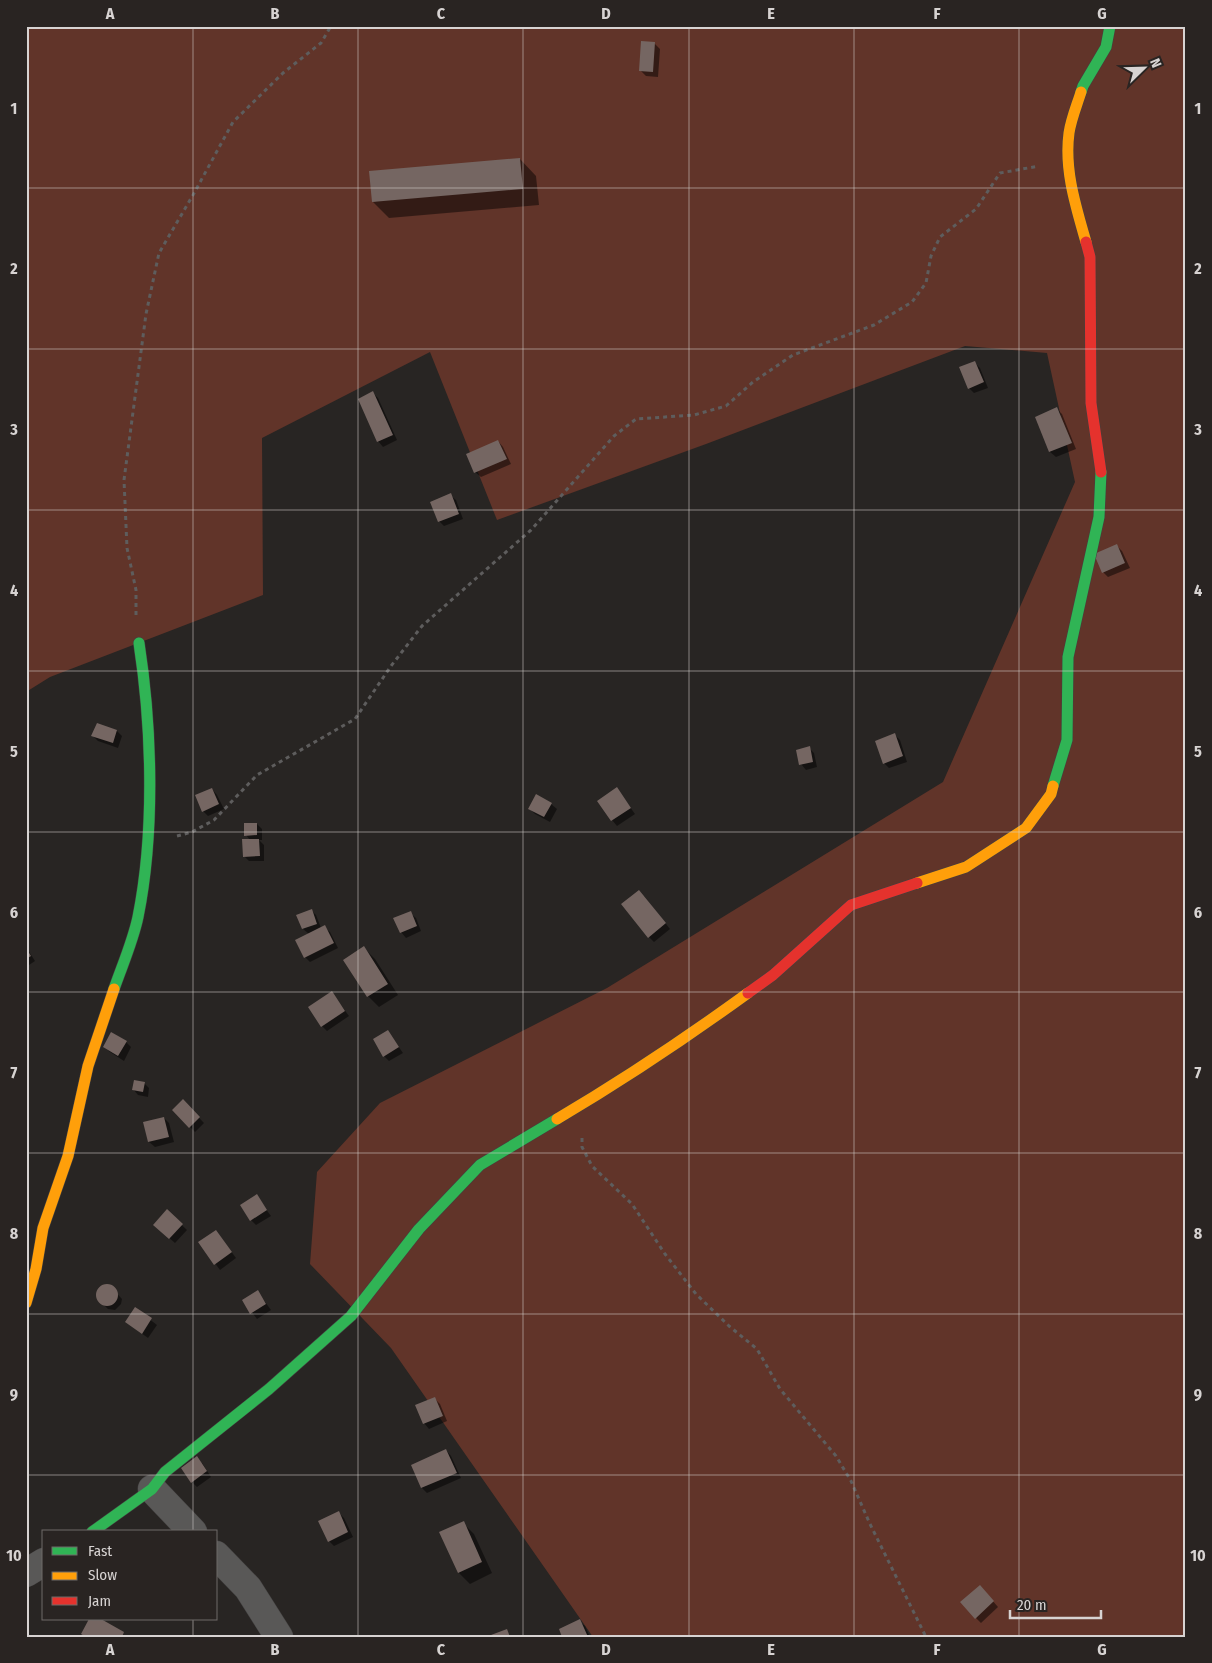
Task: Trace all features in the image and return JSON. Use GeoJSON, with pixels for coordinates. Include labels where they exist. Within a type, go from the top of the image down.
{"type":"FeatureCollection","features":[{"type":"Feature","properties":{"kind":"street"},"geometry":{"type":"LineString","coordinates":[[95,1530],[152,1489],[165,1472],[269,1389],[351,1316],[419,1229],[480,1165],[585,1102],[693,1033],[772,975],[851,906],[966,867],[1026,828],[1051,794],[1067,740],[1068,657],[1099,517],[1101,471],[1090,403],[1090,257],[1076,207],[1067,162],[1069,131],[1083,86],[1113,33]]}},
{"type":"Feature","properties":{"kind":"street"},"geometry":{"type":"LineString","coordinates":[[26,1303],[36,1269],[43,1228],[68,1156],[88,1066],[138,918],[148,843],[149,756],[144,676],[139,643]]}},
{"type":"Feature","properties":{"kind":"street"},"geometry":{"type":"LineString","coordinates":[[152,1489],[191,1530]]}},
{"type":"Feature","properties":{"kind":"street"},"geometry":{"type":"LineString","coordinates":[[218,1557],[248,1588],[279,1637]]}},
{"type":"Feature","properties":{"kind":"street"},"geometry":{"type":"LineString","coordinates":[[26,1573],[42,1563]]}},
{"type":"Feature","properties":{"kind":"path"},"geometry":{"type":"LineString","coordinates":[[139,643],[136,625],[136,590],[127,548],[124,480],[146,314],[159,253],[232,122],[283,73],[321,43],[331,26]]}},
{"type":"Feature","properties":{"kind":"path"},"geometry":{"type":"LineString","coordinates":[[148,843],[192,832],[214,820],[257,775],[355,719],[391,666],[422,626],[531,530],[614,436],[636,420],[694,415],[726,406],[753,382],[793,354],[874,325],[912,302],[926,283],[931,256],[940,237],[976,209],[1000,173],[1067,162]]}},
{"type":"Feature","properties":{"kind":"path"},"geometry":{"type":"LineString","coordinates":[[585,1102],[582,1122],[582,1147],[592,1166],[632,1204],[665,1254],[696,1294],[729,1326],[757,1349],[780,1389],[836,1456],[851,1481],[870,1524],[926,1637]]}},
{"type":"Feature","properties":{"kind":"shaded area"},"geometry":{"type":"Polygon","coordinates":[[[26,26],[1186,26],[1186,1637],[593,1637],[391,1348],[310,1264],[317,1172],[380,1103],[607,988],[943,782],[1075,482],[1047,353],[965,346],[706,444],[497,520],[430,352],[262,438],[263,595],[50,677],[26,692],[26,26]]]}},
{"type":"Feature","properties":{"kind":"building"},"geometry":{"type":"Polygon","coordinates":[[[641,41],[655,42],[653,72],[639,71],[641,41]]]}},
{"type":"Feature","properties":{"kind":"building"},"geometry":{"type":"Polygon","coordinates":[[[520,158],[523,189],[372,202],[369,171],[520,158]]]}},
{"type":"Feature","properties":{"kind":"building"},"geometry":{"type":"Polygon","coordinates":[[[975,361],[984,382],[968,389],[959,367],[975,361]]]}},
{"type":"Feature","properties":{"kind":"building"},"geometry":{"type":"Polygon","coordinates":[[[373,391],[393,435],[377,442],[358,399],[373,391]]]}},
{"type":"Feature","properties":{"kind":"building"},"geometry":{"type":"Polygon","coordinates":[[[1057,407],[1072,443],[1049,452],[1035,417],[1057,407]]]}},
{"type":"Feature","properties":{"kind":"building"},"geometry":{"type":"Polygon","coordinates":[[[498,440],[507,459],[474,473],[466,454],[498,440]]]}},
{"type":"Feature","properties":{"kind":"building"},"geometry":{"type":"Polygon","coordinates":[[[451,493],[459,514],[438,522],[430,502],[451,493]]]}},
{"type":"Feature","properties":{"kind":"building"},"geometry":{"type":"Polygon","coordinates":[[[1117,544],[1125,563],[1102,573],[1094,554],[1117,544]]]}},
{"type":"Feature","properties":{"kind":"building"},"geometry":{"type":"Polygon","coordinates":[[[97,723],[117,730],[113,743],[91,736],[97,723]]]}},
{"type":"Feature","properties":{"kind":"building"},"geometry":{"type":"Polygon","coordinates":[[[895,733],[903,756],[883,764],[875,741],[895,733]]]}},
{"type":"Feature","properties":{"kind":"building"},"geometry":{"type":"Polygon","coordinates":[[[810,746],[813,762],[799,765],[796,750],[810,746]]]}},
{"type":"Feature","properties":{"kind":"building"},"geometry":{"type":"Polygon","coordinates":[[[617,787],[631,808],[611,821],[597,801],[617,787]]]}},
{"type":"Feature","properties":{"kind":"building"},"geometry":{"type":"Polygon","coordinates":[[[212,788],[219,804],[202,812],[195,795],[212,788]]]}},
{"type":"Feature","properties":{"kind":"building"},"geometry":{"type":"Polygon","coordinates":[[[536,794],[552,803],[544,817],[528,809],[536,794]]]}},
{"type":"Feature","properties":{"kind":"building"},"geometry":{"type":"Polygon","coordinates":[[[244,823],[257,823],[257,835],[244,836],[244,823]]]}},
{"type":"Feature","properties":{"kind":"building"},"geometry":{"type":"Polygon","coordinates":[[[242,839],[259,839],[260,856],[243,857],[242,839]]]}},
{"type":"Feature","properties":{"kind":"building"},"geometry":{"type":"Polygon","coordinates":[[[639,890],[666,923],[648,938],[621,904],[639,890]]]}},
{"type":"Feature","properties":{"kind":"building"},"geometry":{"type":"Polygon","coordinates":[[[312,909],[317,924],[302,929],[296,915],[312,909]]]}},
{"type":"Feature","properties":{"kind":"building"},"geometry":{"type":"Polygon","coordinates":[[[411,911],[417,926],[400,933],[393,918],[411,911]]]}},
{"type":"Feature","properties":{"kind":"building"},"geometry":{"type":"Polygon","coordinates":[[[325,925],[334,943],[304,958],[295,940],[325,925]]]}},
{"type":"Feature","properties":{"kind":"building"},"geometry":{"type":"Polygon","coordinates":[[[364,946],[388,984],[367,997],[343,960],[364,946]]]}},
{"type":"Feature","properties":{"kind":"building"},"geometry":{"type":"Polygon","coordinates":[[[26,948],[31,956],[26,959],[26,948]]]}},
{"type":"Feature","properties":{"kind":"building"},"geometry":{"type":"Polygon","coordinates":[[[332,991],[345,1011],[321,1027],[308,1007],[332,991]]]}},
{"type":"Feature","properties":{"kind":"building"},"geometry":{"type":"Polygon","coordinates":[[[388,1030],[399,1047],[383,1057],[373,1039],[388,1030]]]}},
{"type":"Feature","properties":{"kind":"building"},"geometry":{"type":"Polygon","coordinates":[[[111,1032],[127,1041],[118,1056],[103,1047],[111,1032]]]}},
{"type":"Feature","properties":{"kind":"building"},"geometry":{"type":"Polygon","coordinates":[[[134,1080],[145,1082],[143,1092],[132,1090],[134,1080]]]}},
{"type":"Feature","properties":{"kind":"building"},"geometry":{"type":"Polygon","coordinates":[[[183,1099],[200,1117],[189,1128],[172,1110],[183,1099]]]}},
{"type":"Feature","properties":{"kind":"building"},"geometry":{"type":"Polygon","coordinates":[[[164,1117],[169,1137],[148,1142],[143,1122],[164,1117]]]}},
{"type":"Feature","properties":{"kind":"building"},"geometry":{"type":"Polygon","coordinates":[[[257,1194],[267,1210],[250,1221],[240,1205],[257,1194]]]}},
{"type":"Feature","properties":{"kind":"building"},"geometry":{"type":"Polygon","coordinates":[[[167,1209],[183,1224],[169,1239],[153,1225],[167,1209]]]}},
{"type":"Feature","properties":{"kind":"building"},"geometry":{"type":"Polygon","coordinates":[[[216,1230],[232,1252],[214,1265],[198,1242],[216,1230]]]}},
{"type":"Feature","properties":{"kind":"building"},"geometry":{"type":"Polygon","coordinates":[[[107,1284],[117,1291],[118,1295],[111,1305],[107,1306],[97,1299],[96,1295],[103,1285],[107,1284]]]}},
{"type":"Feature","properties":{"kind":"building"},"geometry":{"type":"Polygon","coordinates":[[[258,1290],[266,1304],[250,1314],[242,1300],[258,1290]]]}},
{"type":"Feature","properties":{"kind":"building"},"geometry":{"type":"Polygon","coordinates":[[[135,1307],[152,1318],[142,1334],[125,1322],[135,1307]]]}},
{"type":"Feature","properties":{"kind":"building"},"geometry":{"type":"Polygon","coordinates":[[[435,1397],[443,1416],[423,1424],[415,1405],[435,1397]]]}},
{"type":"Feature","properties":{"kind":"building"},"geometry":{"type":"Polygon","coordinates":[[[446,1449],[457,1473],[421,1488],[411,1465],[446,1449]]]}},
{"type":"Feature","properties":{"kind":"building"},"geometry":{"type":"Polygon","coordinates":[[[197,1456],[207,1471],[191,1483],[181,1468],[197,1456]]]}},
{"type":"Feature","properties":{"kind":"building"},"geometry":{"type":"Polygon","coordinates":[[[339,1511],[348,1532],[328,1542],[318,1521],[339,1511]]]}},
{"type":"Feature","properties":{"kind":"building"},"geometry":{"type":"Polygon","coordinates":[[[464,1521],[482,1562],[458,1573],[439,1532],[464,1521]]]}},
{"type":"Feature","properties":{"kind":"building"},"geometry":{"type":"Polygon","coordinates":[[[980,1585],[994,1601],[975,1619],[960,1602],[980,1585]]]}},
{"type":"Feature","properties":{"kind":"building"},"geometry":{"type":"Polygon","coordinates":[[[580,1619],[588,1637],[562,1637],[559,1629],[580,1619]]]}},
{"type":"Feature","properties":{"kind":"building"},"geometry":{"type":"Polygon","coordinates":[[[88,1620],[103,1620],[124,1632],[122,1637],[86,1637],[81,1634],[88,1620]]]}},
{"type":"Feature","properties":{"kind":"building"},"geometry":{"type":"Polygon","coordinates":[[[507,1629],[510,1637],[492,1637],[491,1635],[507,1629]]]}},
{"type":"Feature","properties":{"kind":"traffic: fast"},"geometry":{"type":"LineString","coordinates":[[1081,92],[1106,47],[1110,26]]}},
{"type":"Feature","properties":{"kind":"traffic: fast"},"geometry":{"type":"LineString","coordinates":[[1053,786],[1067,740],[1068,657],[1099,517],[1101,472]]}},
{"type":"Feature","properties":{"kind":"traffic: fast"},"geometry":{"type":"LineString","coordinates":[[114,989],[136,926],[147,850],[150,780],[149,745],[139,643]]}},
{"type":"Feature","properties":{"kind":"traffic: fast"},"geometry":{"type":"LineString","coordinates":[[95,1530],[152,1489],[165,1472],[269,1389],[351,1316],[419,1229],[480,1165],[557,1119]]}},
{"type":"Feature","properties":{"kind":"traffic: slow"},"geometry":{"type":"LineString","coordinates":[[1081,92],[1070,128],[1068,161],[1072,188],[1086,242]]}},
{"type":"Feature","properties":{"kind":"traffic: slow"},"geometry":{"type":"LineString","coordinates":[[917,883],[966,867],[1026,828],[1051,794],[1053,786]]}},
{"type":"Feature","properties":{"kind":"traffic: slow"},"geometry":{"type":"LineString","coordinates":[[26,1303],[36,1269],[43,1228],[68,1156],[88,1066],[114,989]]}},
{"type":"Feature","properties":{"kind":"traffic: slow"},"geometry":{"type":"LineString","coordinates":[[557,1119],[654,1058],[748,993]]}},
{"type":"Feature","properties":{"kind":"traffic: jam"},"geometry":{"type":"LineString","coordinates":[[1086,242],[1090,257],[1091,403],[1101,472]]}},
{"type":"Feature","properties":{"kind":"traffic: jam"},"geometry":{"type":"LineString","coordinates":[[748,993],[773,975],[851,905],[917,883]]}}]}
